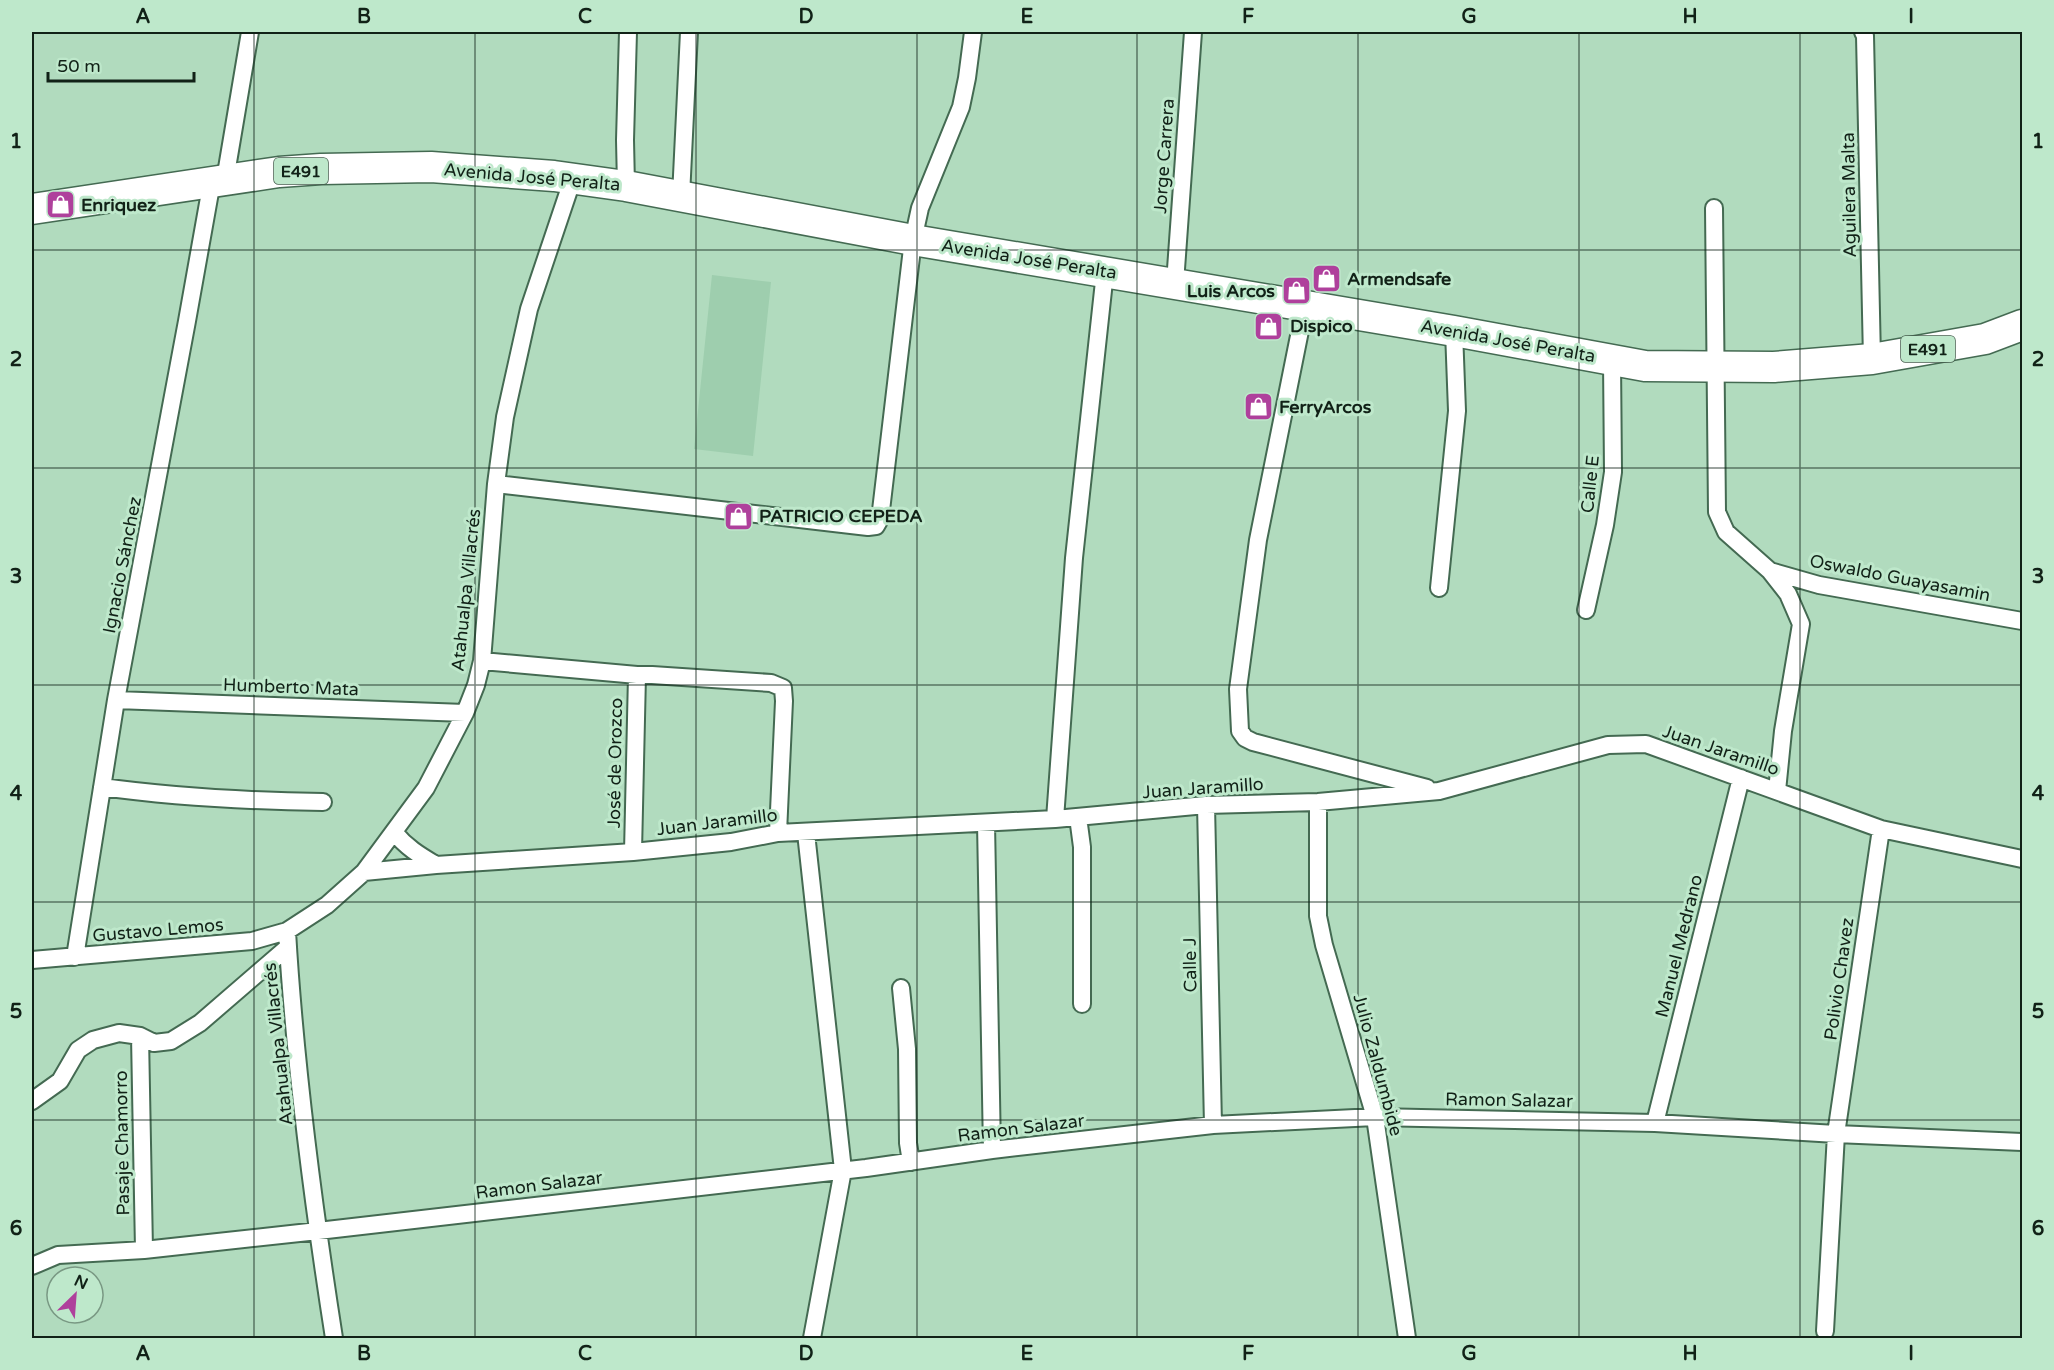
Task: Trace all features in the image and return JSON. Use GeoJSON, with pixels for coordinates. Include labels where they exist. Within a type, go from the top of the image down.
{"type":"FeatureCollection","features":[{"type":"Feature","properties":{"kind":"highway","name":"Avenida José Peralta"},"geometry":{"type":"LineString","coordinates":[[32,208],[218,180],[311,170],[431,167],[573,178],[626,186],[913,240],[1454,331],[1645,366],[1774,367],[1872,359],[1984,339],[2022,325]]}},
{"type":"Feature","properties":{"kind":"street","name":"Ignacio Sánchez"},"geometry":{"type":"LineString","coordinates":[[75,957],[116,700],[188,321],[250,32]]}},
{"type":"Feature","properties":{"kind":"street"},"geometry":{"type":"LineString","coordinates":[[626,186],[628,32]]}},
{"type":"Feature","properties":{"kind":"street"},"geometry":{"type":"LineString","coordinates":[[681,196],[689,32]]}},
{"type":"Feature","properties":{"kind":"street"},"geometry":{"type":"LineString","coordinates":[[496,484],[868,527],[876,526],[881,508],[913,240],[920,207],[961,107],[973,32]]}},
{"type":"Feature","properties":{"kind":"street","name":"Jorge Carrera"},"geometry":{"type":"LineString","coordinates":[[1175,284],[1193,32]]}},
{"type":"Feature","properties":{"kind":"street","name":"Aguilera Malta"},"geometry":{"type":"LineString","coordinates":[[1863,32],[1865,36],[1872,359]]}},
{"type":"Feature","properties":{"kind":"street","name":"Atahualpa Villacrés"},"geometry":{"type":"LineString","coordinates":[[334,1338],[318,1231],[287,939],[363,872],[426,788],[465,713],[476,685],[482,661],[496,484],[505,417],[529,309],[573,178]]}},
{"type":"Feature","properties":{"kind":"street"},"geometry":{"type":"LineString","coordinates":[[1714,208],[1717,512],[1726,532],[1770,571],[1788,594],[1801,624],[1783,730],[1777,790]]}},
{"type":"Feature","properties":{"kind":"street"},"geometry":{"type":"LineString","coordinates":[[1055,819],[1074,558],[1105,272]]}},
{"type":"Feature","properties":{"kind":"street"},"geometry":{"type":"LineString","coordinates":[[1305,306],[1257,540],[1238,689],[1240,731],[1245,738],[1253,742],[1439,791]]}},
{"type":"Feature","properties":{"kind":"street"},"geometry":{"type":"LineString","coordinates":[[1439,588],[1457,411],[1454,331]]}},
{"type":"Feature","properties":{"kind":"street","name":"Calle E"},"geometry":{"type":"LineString","coordinates":[[1586,610],[1605,525],[1613,472],[1612,361]]}},
{"type":"Feature","properties":{"kind":"street","name":"Oswaldo Guayasamin"},"geometry":{"type":"LineString","coordinates":[[1770,571],[1819,585],[2022,621]]}},
{"type":"Feature","properties":{"kind":"street"},"geometry":{"type":"LineString","coordinates":[[482,661],[637,675],[771,683],[783,688],[778,833]]}},
{"type":"Feature","properties":{"kind":"street","name":"José de Orozco"},"geometry":{"type":"LineString","coordinates":[[633,852],[637,675]]}},
{"type":"Feature","properties":{"kind":"street","name":"Humberto Mata"},"geometry":{"type":"LineString","coordinates":[[116,700],[465,713]]}},
{"type":"Feature","properties":{"kind":"street","name":"Juan Jaramillo"},"geometry":{"type":"LineString","coordinates":[[363,872],[633,852],[732,842],[778,833],[1055,819],[1206,805],[1318,802],[1439,791],[1608,745],[1646,744],[1881,829],[2022,859]]}},
{"type":"Feature","properties":{"kind":"street","name":"Manuel Medrano"},"geometry":{"type":"LineString","coordinates":[[1655,1123],[1741,778]]}},
{"type":"Feature","properties":{"kind":"street"},"geometry":{"type":"LineString","coordinates":[[102,787],[154,794],[323,802]]}},
{"type":"Feature","properties":{"kind":"street","name":"Julio Zaldumbide"},"geometry":{"type":"LineString","coordinates":[[1318,802],[1318,916],[1324,945],[1375,1117],[1407,1338]]}},
{"type":"Feature","properties":{"kind":"street","name":"Calle J"},"geometry":{"type":"LineString","coordinates":[[1206,805],[1213,1125]]}},
{"type":"Feature","properties":{"kind":"street"},"geometry":{"type":"LineString","coordinates":[[1078,817],[1082,847],[1082,1004]]}},
{"type":"Feature","properties":{"kind":"street"},"geometry":{"type":"LineString","coordinates":[[986,823],[992,1150]]}},
{"type":"Feature","properties":{"kind":"street","name":"Polivio Chavez"},"geometry":{"type":"LineString","coordinates":[[1825,1331],[1836,1134],[1881,829]]}},
{"type":"Feature","properties":{"kind":"street"},"geometry":{"type":"LineString","coordinates":[[394,831],[405,845],[436,865]]}},
{"type":"Feature","properties":{"kind":"street"},"geometry":{"type":"LineString","coordinates":[[806,832],[843,1170],[812,1338]]}},
{"type":"Feature","properties":{"kind":"street"},"geometry":{"type":"LineString","coordinates":[[32,1101],[60,1081],[78,1050],[93,1040],[119,1033],[140,1036],[154,1044],[171,1041],[200,1023],[287,939]]}},
{"type":"Feature","properties":{"kind":"street","name":"Gustavo Lemos"},"geometry":{"type":"LineString","coordinates":[[32,960],[287,939]]}},
{"type":"Feature","properties":{"kind":"street"},"geometry":{"type":"LineString","coordinates":[[901,988],[907,1049],[908,1143],[911,1162]]}},
{"type":"Feature","properties":{"kind":"street","name":"Pasaje Chamorro"},"geometry":{"type":"LineString","coordinates":[[140,1036],[144,1250]]}},
{"type":"Feature","properties":{"kind":"street","name":"Ramon Salazar"},"geometry":{"type":"LineString","coordinates":[[32,1266],[58,1255],[144,1250],[318,1231],[1213,1125],[1375,1117],[1655,1123],[2022,1142]]}},
{"type":"Feature","properties":{"kind":"shaded area"},"geometry":{"type":"Polygon","coordinates":[[[712,275],[771,282],[753,456],[694,449],[712,275]]]}},
{"type":"Feature","properties":{"kind":"place","name":"Enriquez"},"geometry":{"type":"Point","coordinates":[60,205]}},
{"type":"Feature","properties":{"kind":"place","name":"Armendsafe"},"geometry":{"type":"Point","coordinates":[1326,279]}},
{"type":"Feature","properties":{"kind":"place","name":"Luis Arcos"},"geometry":{"type":"Point","coordinates":[1296,291]}},
{"type":"Feature","properties":{"kind":"place","name":"Dispico"},"geometry":{"type":"Point","coordinates":[1269,326]}},
{"type":"Feature","properties":{"kind":"place","name":"FerryArcos"},"geometry":{"type":"Point","coordinates":[1258,407]}},
{"type":"Feature","properties":{"kind":"place","name":"PATRICIO CEPEDA"},"geometry":{"type":"Point","coordinates":[738,516]}}]}
